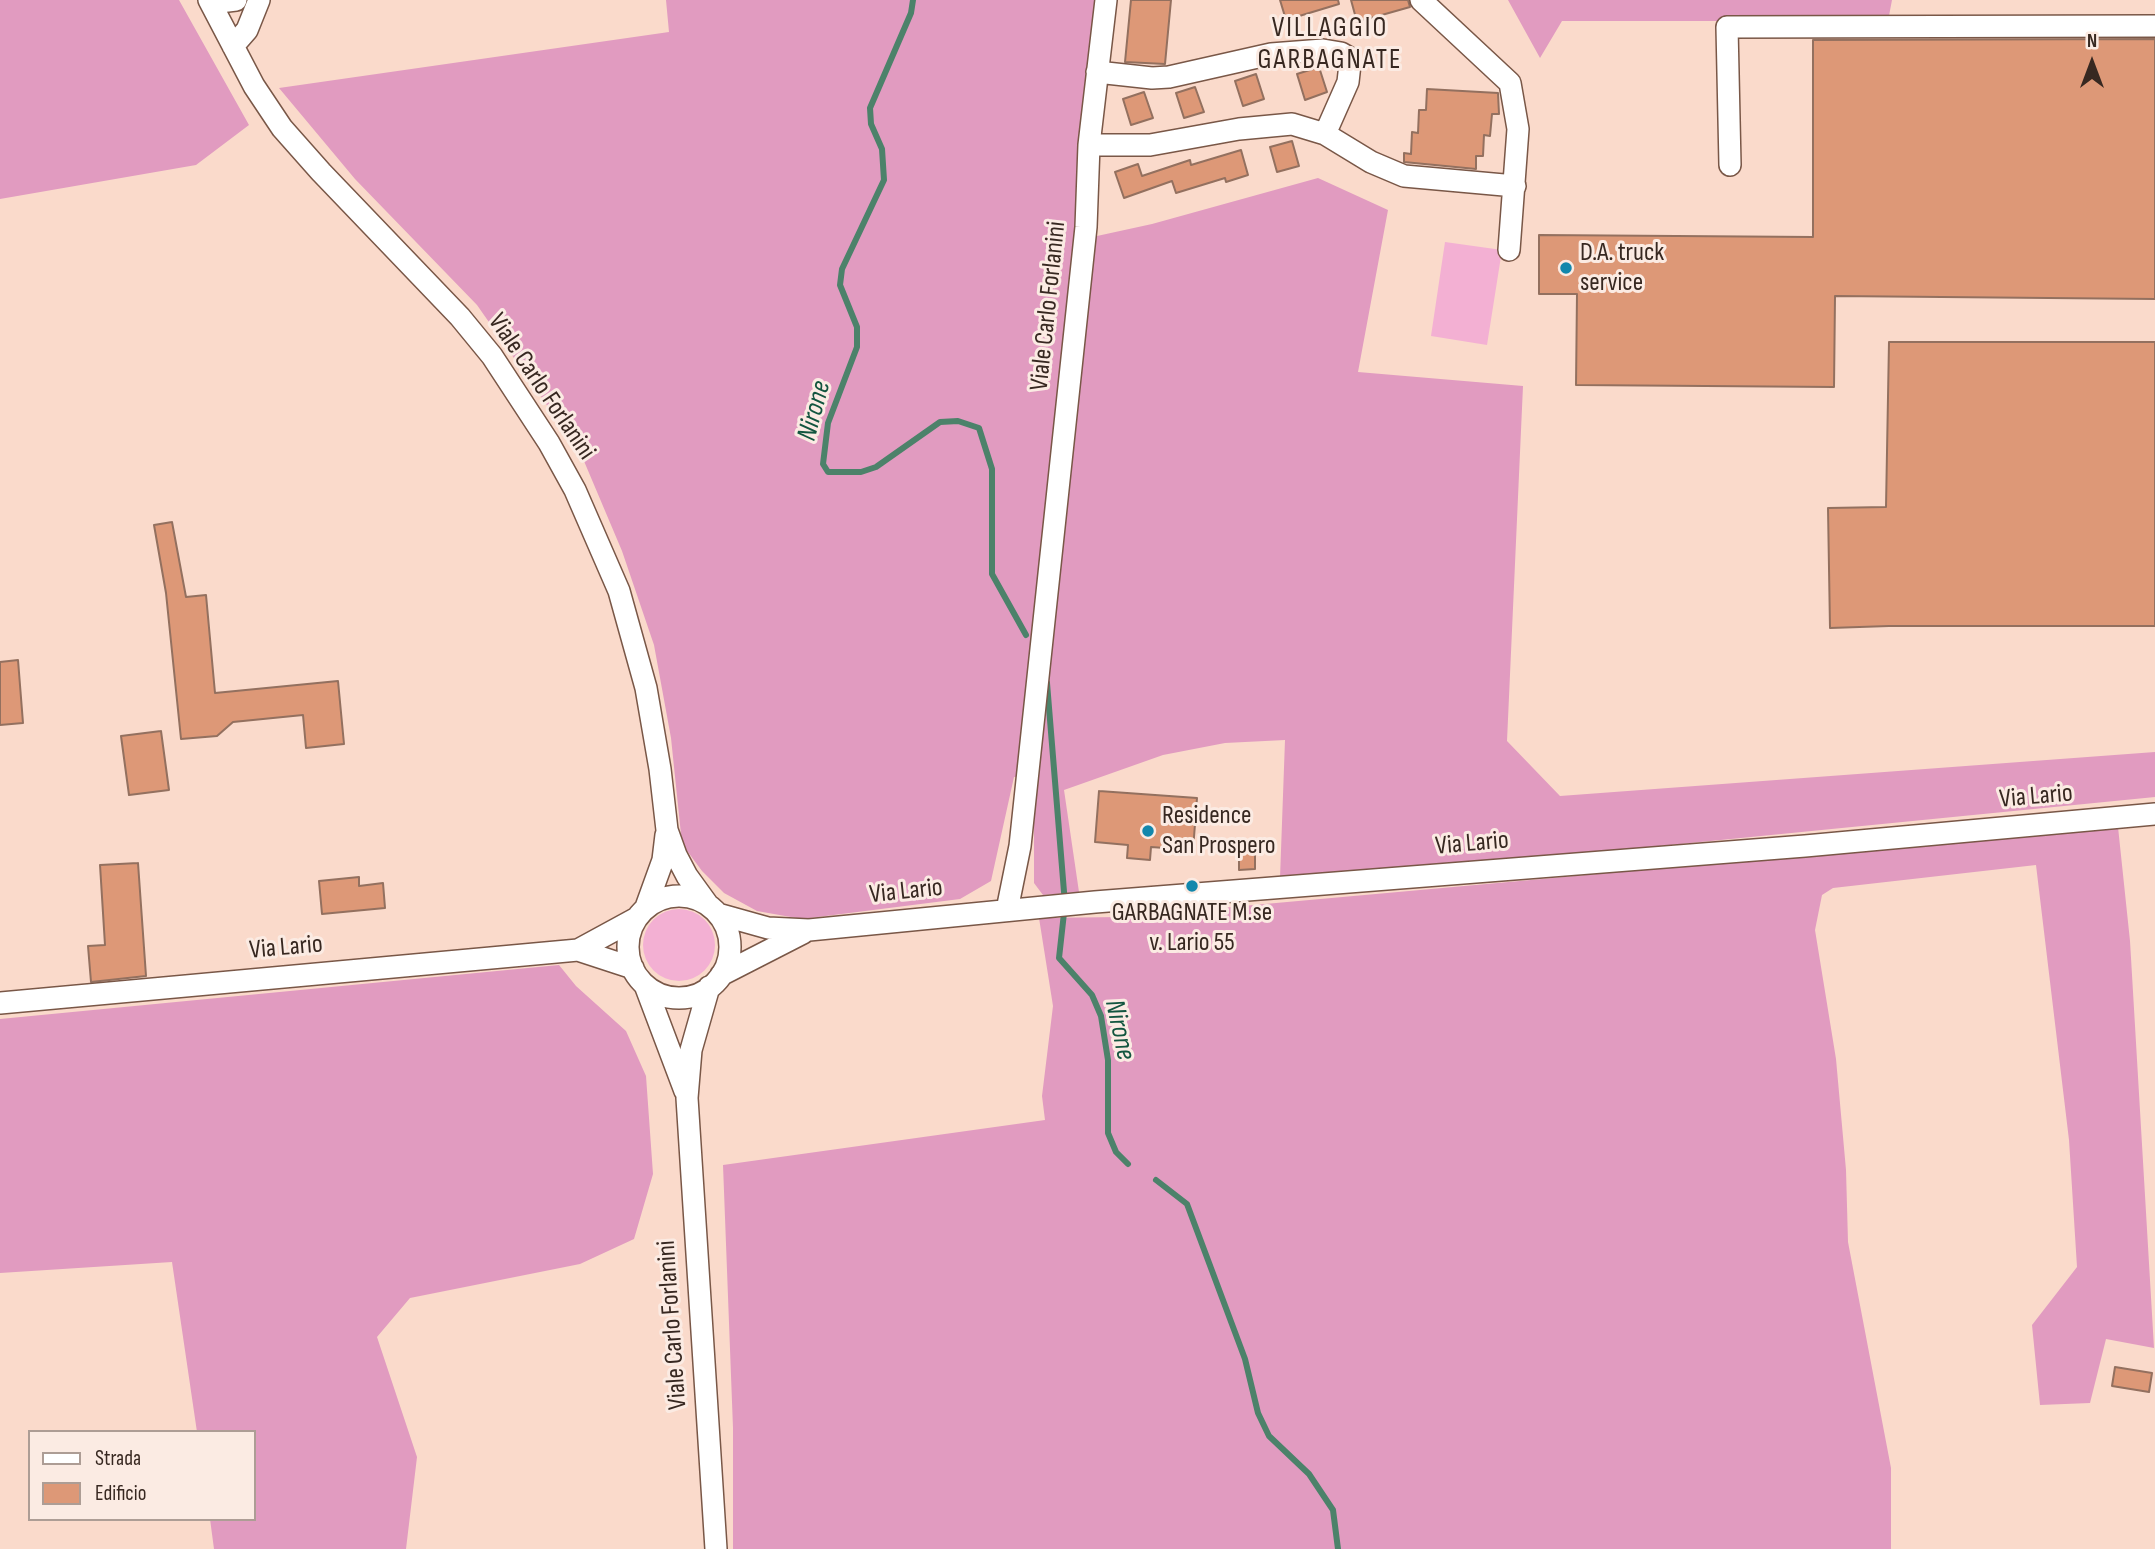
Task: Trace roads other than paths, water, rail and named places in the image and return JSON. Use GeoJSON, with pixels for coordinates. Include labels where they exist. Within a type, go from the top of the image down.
{"type":"FeatureCollection","features":[{"type":"Feature","properties":{"kind":"street","name":"Viale Carlo Forlanini"},"geometry":{"type":"LineString","coordinates":[[236,0],[210,2],[254,86],[282,128],[460,317],[492,356],[549,443],[575,489],[619,591],[646,688],[667,830],[687,876],[713,909]]}},
{"type":"Feature","properties":{"kind":"street"},"geometry":{"type":"LineString","coordinates":[[233,46],[247,30],[259,0]]}},
{"type":"Feature","properties":{"kind":"street","name":"Viale Carlo Forlanini"},"geometry":{"type":"LineString","coordinates":[[1007,910],[1021,832],[1086,227],[1088,145],[1106,0]]}},
{"type":"Feature","properties":{"kind":"street"},"geometry":{"type":"LineString","coordinates":[[1421,0],[1510,83],[1518,128],[1516,186],[1509,250]]}},
{"type":"Feature","properties":{"kind":"street"},"geometry":{"type":"LineString","coordinates":[[1730,165],[1727,27],[2155,26]]}},
{"type":"Feature","properties":{"kind":"street"},"geometry":{"type":"LineString","coordinates":[[1097,72],[1152,78],[1168,77],[1270,54],[1323,50],[1341,53],[1348,57],[1350,64],[1348,82],[1325,134]]}},
{"type":"Feature","properties":{"kind":"street"},"geometry":{"type":"LineString","coordinates":[[1088,145],[1150,145],[1285,123],[1306,126],[1325,134],[1371,162],[1404,176],[1516,186]]}},
{"type":"Feature","properties":{"kind":"street","name":"Via Lario"},"geometry":{"type":"LineString","coordinates":[[713,909],[768,928],[809,930],[1081,903],[1791,847],[2147,815]]}},
{"type":"Feature","properties":{"kind":"street","name":"Viale Carlo Forlanini"},"geometry":{"type":"LineString","coordinates":[[641,913],[663,860],[667,830]]}},
{"type":"Feature","properties":{"kind":"street"},"geometry":{"type":"LineString","coordinates":[[677,896],[693,898],[713,909],[729,937],[730,950],[715,981],[697,994],[684,997],[657,993],[639,976],[628,951],[629,934],[641,913],[660,899],[677,896]]}},
{"type":"Feature","properties":{"kind":"street","name":"Via Lario"},"geometry":{"type":"LineString","coordinates":[[0,1003],[578,950],[641,913]]}},
{"type":"Feature","properties":{"kind":"street","name":"Via Lario"},"geometry":{"type":"LineString","coordinates":[[715,981],[783,941],[809,930]]}},
{"type":"Feature","properties":{"kind":"street","name":"Via Lario"},"geometry":{"type":"LineString","coordinates":[[578,950],[639,976]]}},
{"type":"Feature","properties":{"kind":"street","name":"Viale Carlo Forlanini"},"geometry":{"type":"LineString","coordinates":[[639,976],[687,1098]]}},
{"type":"Feature","properties":{"kind":"street","name":"Viale Carlo Forlanini"},"geometry":{"type":"LineString","coordinates":[[715,981],[691,1050],[687,1098],[716,1549]]}},
{"type":"Feature","properties":{"kind":"waterway","name":"Nirone"},"geometry":{"type":"LineString","coordinates":[[913,0],[911,13],[870,108],[871,124],[882,149],[884,180],[842,269],[840,285],[857,327],[857,347],[828,423],[823,464],[828,472],[861,472],[876,467],[940,422],[958,421],[979,428],[992,469],[992,574],[1026,635]]}},
{"type":"Feature","properties":{"kind":"waterway","name":"Nirone"},"geometry":{"type":"LineString","coordinates":[[1047,683],[1065,904],[1059,958],[1092,995],[1101,1016],[1108,1060],[1108,1133],[1116,1152],[1128,1164]]}},
{"type":"Feature","properties":{"kind":"waterway","name":"Nirone"},"geometry":{"type":"LineString","coordinates":[[1156,1180],[1187,1204],[1245,1359],[1258,1413],[1269,1436],[1309,1474],[1333,1510],[1338,1549]]}},
{"type":"Feature","properties":{"kind":"place","name":"D.A. truck service"},"geometry":{"type":"Point","coordinates":[1566,268]}},
{"type":"Feature","properties":{"kind":"place","name":"Residence San Prospero"},"geometry":{"type":"Point","coordinates":[1148,831]}},
{"type":"Feature","properties":{"kind":"place","name":"GARBAGNATE M.se v. Lario 55"},"geometry":{"type":"Point","coordinates":[1192,886]}},
{"type":"Feature","properties":{"kind":"district","name":"VILLAGGIO GARBAGNATE"},"geometry":{"type":"Point","coordinates":[1330,45]}}]}
